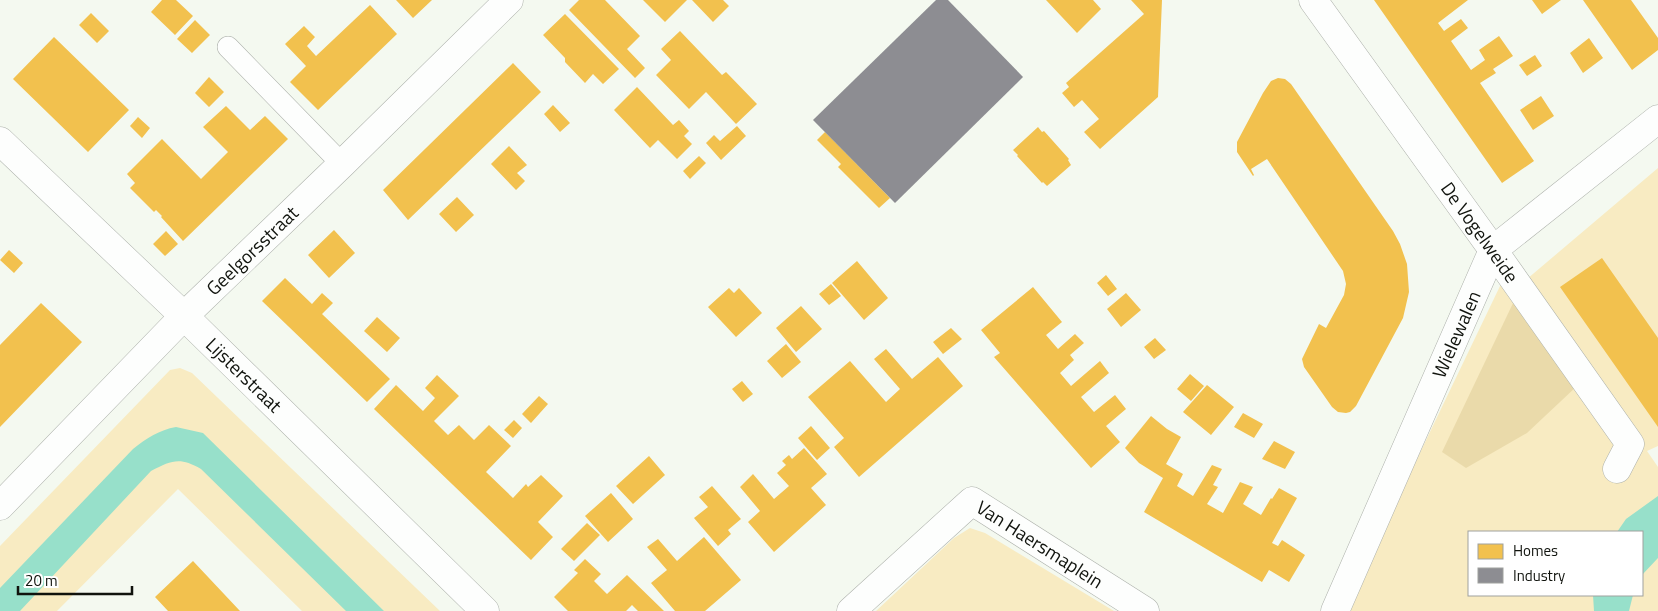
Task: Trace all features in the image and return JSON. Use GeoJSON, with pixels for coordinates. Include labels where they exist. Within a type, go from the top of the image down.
{"type":"FeatureCollection","features":[{"type":"Feature","properties":{"kind":"street","name":"Geelgorsstraat"},"geometry":{"type":"LineString","coordinates":[[0,506],[184,316],[509,0]]}},
{"type":"Feature","properties":{"kind":"street","name":"De Vogelweide"},"geometry":{"type":"LineString","coordinates":[[1313,0],[1494,250],[1630,444],[1617,469]]}},
{"type":"Feature","properties":{"kind":"street","name":"Wielewalen"},"geometry":{"type":"LineString","coordinates":[[1335,611],[1494,250],[1658,119]]}},
{"type":"Feature","properties":{"kind":"street","name":"Lijsterstraat"},"geometry":{"type":"LineString","coordinates":[[0,141],[184,316],[485,611]]}},
{"type":"Feature","properties":{"kind":"street","name":"Van Haersmaplein"},"geometry":{"type":"LineString","coordinates":[[851,611],[972,501],[1145,611]]}},
{"type":"Feature","properties":{"kind":"lane"},"geometry":{"type":"LineString","coordinates":[[228,47],[342,164]]}},
{"type":"Feature","properties":{"kind":"shaded area"},"geometry":{"type":"Polygon","coordinates":[[[1658,168],[1658,446],[1647,451],[1658,467],[1658,611],[1344,611],[1513,259],[1527,279],[1658,168]]]}},
{"type":"Feature","properties":{"kind":"shaded area"},"geometry":{"type":"Polygon","coordinates":[[[1515,299],[1577,386],[1527,433],[1466,468],[1442,452],[1515,299]]]}},
{"type":"Feature","properties":{"kind":"shaded area"},"geometry":{"type":"Polygon","coordinates":[[[180,368],[192,373],[440,611],[302,611],[178,489],[57,611],[0,611],[0,546],[170,370],[180,368]]]}},
{"type":"Feature","properties":{"kind":"shaded area"},"geometry":{"type":"Polygon","coordinates":[[[176,427],[203,433],[384,611],[346,611],[201,469],[194,465],[176,461],[151,471],[20,611],[0,611],[0,588],[133,449],[153,435],[176,427]]]}},
{"type":"Feature","properties":{"kind":"shaded area"},"geometry":{"type":"Polygon","coordinates":[[[1658,496],[1658,558],[1643,574],[1643,531],[1618,531],[1626,519],[1658,496]]]}},
{"type":"Feature","properties":{"kind":"shaded area"},"geometry":{"type":"Polygon","coordinates":[[[970,528],[985,533],[1114,611],[876,611],[954,538],[970,528]]]}},
{"type":"Feature","properties":{"kind":"shaded area"},"geometry":{"type":"Polygon","coordinates":[[[1593,596],[1633,596],[1629,611],[1594,611],[1593,596]]]}},
{"type":"Feature","properties":{"kind":"building: Homes"},"geometry":{"type":"Polygon","coordinates":[[[162,0],[176,0],[193,16],[175,35],[151,12],[162,0]]]}},
{"type":"Feature","properties":{"kind":"building: Homes"},"geometry":{"type":"Polygon","coordinates":[[[396,0],[432,0],[413,18],[396,0]]]}},
{"type":"Feature","properties":{"kind":"building: Homes"},"geometry":{"type":"Polygon","coordinates":[[[579,0],[605,0],[640,36],[627,49],[645,68],[635,78],[569,10],[579,0]]]}},
{"type":"Feature","properties":{"kind":"building: Homes"},"geometry":{"type":"Polygon","coordinates":[[[643,0],[687,0],[665,22],[643,0]]]}},
{"type":"Feature","properties":{"kind":"building: Homes"},"geometry":{"type":"Polygon","coordinates":[[[692,0],[723,0],[729,6],[713,22],[692,0]]]}},
{"type":"Feature","properties":{"kind":"building: Homes"},"geometry":{"type":"Polygon","coordinates":[[[1046,0],[1093,0],[1101,9],[1077,33],[1046,0]]]}},
{"type":"Feature","properties":{"kind":"building: Homes"},"geometry":{"type":"Polygon","coordinates":[[[1131,0],[1162,0],[1158,97],[1100,149],[1084,132],[1099,119],[1082,100],[1074,107],[1062,93],[1069,87],[1066,83],[1144,14],[1131,0]]]}},
{"type":"Feature","properties":{"kind":"building: Homes"},"geometry":{"type":"Polygon","coordinates":[[[1374,0],[1468,0],[1438,23],[1444,31],[1461,19],[1468,28],[1451,41],[1471,70],[1485,60],[1479,50],[1499,36],[1513,56],[1493,69],[1496,73],[1480,83],[1534,161],[1502,183],[1374,0]]]}},
{"type":"Feature","properties":{"kind":"building: Homes"},"geometry":{"type":"Polygon","coordinates":[[[1532,0],[1561,0],[1542,14],[1532,0]]]}},
{"type":"Feature","properties":{"kind":"building: Homes"},"geometry":{"type":"Polygon","coordinates":[[[1583,0],[1631,0],[1658,38],[1658,50],[1632,70],[1583,0]]]}},
{"type":"Feature","properties":{"kind":"building: Homes"},"geometry":{"type":"Polygon","coordinates":[[[370,5],[397,34],[318,110],[290,82],[306,66],[285,44],[304,26],[315,37],[307,46],[316,56],[370,5]]]}},
{"type":"Feature","properties":{"kind":"building: Homes"},"geometry":{"type":"Polygon","coordinates":[[[91,13],[109,31],[97,43],[79,25],[91,13]]]}},
{"type":"Feature","properties":{"kind":"building: Homes"},"geometry":{"type":"Polygon","coordinates":[[[565,14],[619,69],[603,84],[593,74],[585,83],[543,35],[565,14]]]}},
{"type":"Feature","properties":{"kind":"building: Homes"},"geometry":{"type":"Polygon","coordinates":[[[195,20],[210,35],[192,53],[177,39],[195,20]]]}},
{"type":"Feature","properties":{"kind":"building: Homes"},"geometry":{"type":"Polygon","coordinates":[[[680,31],[722,75],[726,72],[757,104],[736,124],[706,92],[689,109],[656,75],[671,60],[661,49],[680,31]]]}},
{"type":"Feature","properties":{"kind":"building: Homes"},"geometry":{"type":"Polygon","coordinates":[[[54,37],[129,110],[88,152],[13,79],[54,37]]]}},
{"type":"Feature","properties":{"kind":"building: Homes"},"geometry":{"type":"Polygon","coordinates":[[[1589,38],[1603,58],[1583,73],[1570,53],[1589,38]]]}},
{"type":"Feature","properties":{"kind":"building: Homes"},"geometry":{"type":"Polygon","coordinates":[[[1535,55],[1542,66],[1527,76],[1519,65],[1535,55]]]}},
{"type":"Feature","properties":{"kind":"building: Homes"},"geometry":{"type":"Polygon","coordinates":[[[513,63],[541,92],[408,220],[383,190],[513,63]]]}},
{"type":"Feature","properties":{"kind":"building: Homes"},"geometry":{"type":"Polygon","coordinates":[[[209,77],[224,92],[209,107],[195,93],[209,77]]]}},
{"type":"Feature","properties":{"kind":"building: Homes"},"geometry":{"type":"Polygon","coordinates":[[[1278,78],[1285,79],[1291,84],[1393,231],[1407,264],[1409,292],[1403,318],[1356,406],[1346,413],[1338,412],[1332,407],[1304,367],[1302,359],[1319,324],[1326,328],[1344,295],[1346,284],[1343,271],[1267,159],[1251,169],[1253,176],[1237,152],[1237,142],[1263,93],[1271,81],[1278,78]]]}},
{"type":"Feature","properties":{"kind":"building: Homes"},"geometry":{"type":"Polygon","coordinates":[[[637,87],[673,125],[679,120],[689,131],[684,136],[692,144],[677,159],[658,140],[650,148],[614,110],[637,87]]]}},
{"type":"Feature","properties":{"kind":"building: Homes"},"geometry":{"type":"Polygon","coordinates":[[[1541,96],[1554,116],[1533,130],[1520,110],[1541,96]]]}},
{"type":"Feature","properties":{"kind":"building: Homes"},"geometry":{"type":"Polygon","coordinates":[[[553,105],[570,123],[560,132],[544,114],[553,105]]]}},
{"type":"Feature","properties":{"kind":"building: Homes"},"geometry":{"type":"Polygon","coordinates":[[[226,106],[250,130],[265,116],[288,139],[183,241],[156,210],[154,212],[130,188],[135,183],[127,174],[162,139],[201,179],[228,152],[203,127],[226,106]]]}},
{"type":"Feature","properties":{"kind":"building: Homes"},"geometry":{"type":"Polygon","coordinates":[[[138,117],[150,128],[142,138],[130,126],[138,117]]]}},
{"type":"Feature","properties":{"kind":"building: Homes"},"geometry":{"type":"Polygon","coordinates":[[[737,126],[746,136],[721,160],[706,143],[714,135],[720,141],[737,126]]]}},
{"type":"Feature","properties":{"kind":"building: Homes"},"geometry":{"type":"Polygon","coordinates":[[[1038,127],[1042,132],[1044,131],[1069,159],[1071,165],[1047,186],[1042,183],[1013,150],[1038,127]]]}},
{"type":"Feature","properties":{"kind":"building: Homes"},"geometry":{"type":"Polygon","coordinates":[[[825,132],[890,198],[879,208],[838,167],[841,164],[817,140],[825,132]]]}},
{"type":"Feature","properties":{"kind":"building: Homes"},"geometry":{"type":"Polygon","coordinates":[[[509,146],[527,165],[517,173],[525,181],[516,190],[491,164],[509,146]]]}},
{"type":"Feature","properties":{"kind":"building: Homes"},"geometry":{"type":"Polygon","coordinates":[[[699,156],[706,163],[690,179],[683,171],[699,156]]]}},
{"type":"Feature","properties":{"kind":"building: Homes"},"geometry":{"type":"Polygon","coordinates":[[[457,197],[474,215],[456,232],[439,214],[457,197]]]}},
{"type":"Feature","properties":{"kind":"building: Homes"},"geometry":{"type":"Polygon","coordinates":[[[334,230],[355,253],[329,278],[308,255],[334,230]]]}},
{"type":"Feature","properties":{"kind":"building: Homes"},"geometry":{"type":"Polygon","coordinates":[[[166,231],[178,244],[165,256],[153,244],[166,231]]]}},
{"type":"Feature","properties":{"kind":"building: Homes"},"geometry":{"type":"Polygon","coordinates":[[[9,250],[23,263],[14,273],[0,260],[9,250]]]}},
{"type":"Feature","properties":{"kind":"building: Homes"},"geometry":{"type":"Polygon","coordinates":[[[1602,258],[1658,338],[1658,427],[1560,287],[1602,258]]]}},
{"type":"Feature","properties":{"kind":"building: Homes"},"geometry":{"type":"Polygon","coordinates":[[[857,261],[888,298],[864,320],[832,283],[857,261]]]}},
{"type":"Feature","properties":{"kind":"building: Homes"},"geometry":{"type":"Polygon","coordinates":[[[1106,275],[1117,289],[1108,296],[1097,283],[1106,275]]]}},
{"type":"Feature","properties":{"kind":"building: Homes"},"geometry":{"type":"Polygon","coordinates":[[[285,278],[312,304],[322,293],[333,303],[322,314],[390,379],[367,402],[262,301],[285,278]]]}},
{"type":"Feature","properties":{"kind":"building: Homes"},"geometry":{"type":"Polygon","coordinates":[[[831,284],[841,296],[829,305],[819,294],[831,284]]]}},
{"type":"Feature","properties":{"kind":"building: Homes"},"geometry":{"type":"Polygon","coordinates":[[[1033,287],[1062,322],[1046,335],[1058,349],[1075,334],[1084,343],[1070,355],[1074,360],[1060,373],[1071,386],[1100,361],[1109,373],[1081,397],[1094,412],[1115,395],[1126,409],[1106,426],[1120,442],[1091,468],[994,357],[1000,353],[981,330],[1033,287]]]}},
{"type":"Feature","properties":{"kind":"building: Homes"},"geometry":{"type":"Polygon","coordinates":[[[729,288],[734,293],[739,288],[762,313],[736,337],[708,307],[729,288]]]}},
{"type":"Feature","properties":{"kind":"building: Homes"},"geometry":{"type":"Polygon","coordinates":[[[1126,293],[1141,310],[1121,327],[1107,309],[1126,293]]]}},
{"type":"Feature","properties":{"kind":"building: Homes"},"geometry":{"type":"Polygon","coordinates":[[[41,303],[82,342],[0,427],[0,345],[41,303]]]}},
{"type":"Feature","properties":{"kind":"building: Homes"},"geometry":{"type":"Polygon","coordinates":[[[801,306],[822,329],[796,352],[776,328],[801,306]]]}},
{"type":"Feature","properties":{"kind":"building: Homes"},"geometry":{"type":"Polygon","coordinates":[[[377,317],[400,338],[387,352],[364,331],[377,317]]]}},
{"type":"Feature","properties":{"kind":"building: Homes"},"geometry":{"type":"Polygon","coordinates":[[[951,328],[962,339],[943,354],[933,342],[951,328]]]}},
{"type":"Feature","properties":{"kind":"building: Homes"},"geometry":{"type":"Polygon","coordinates":[[[1155,338],[1166,350],[1154,359],[1144,347],[1155,338]]]}},
{"type":"Feature","properties":{"kind":"building: Homes"},"geometry":{"type":"Polygon","coordinates":[[[786,344],[801,362],[782,378],[767,361],[786,344]]]}},
{"type":"Feature","properties":{"kind":"building: Homes"},"geometry":{"type":"Polygon","coordinates":[[[886,349],[912,379],[938,357],[963,386],[859,477],[834,447],[844,438],[808,397],[850,361],[886,402],[900,389],[874,359],[886,349]]]}},
{"type":"Feature","properties":{"kind":"building: Homes"},"geometry":{"type":"Polygon","coordinates":[[[1190,374],[1204,386],[1191,401],[1177,389],[1190,374]]]}},
{"type":"Feature","properties":{"kind":"building: Homes"},"geometry":{"type":"Polygon","coordinates":[[[437,375],[459,396],[434,421],[448,435],[459,425],[474,440],[489,425],[511,446],[486,472],[513,498],[526,484],[528,487],[541,475],[563,496],[538,522],[553,537],[531,560],[374,409],[396,385],[423,411],[435,398],[425,388],[437,375]]]}},
{"type":"Feature","properties":{"kind":"building: Homes"},"geometry":{"type":"Polygon","coordinates":[[[742,381],[753,394],[743,402],[732,389],[742,381]]]}},
{"type":"Feature","properties":{"kind":"building: Homes"},"geometry":{"type":"Polygon","coordinates":[[[1207,385],[1234,407],[1211,435],[1183,412],[1207,385]]]}},
{"type":"Feature","properties":{"kind":"building: Homes"},"geometry":{"type":"Polygon","coordinates":[[[539,396],[548,404],[531,423],[522,414],[539,396]]]}},
{"type":"Feature","properties":{"kind":"building: Homes"},"geometry":{"type":"Polygon","coordinates":[[[1243,413],[1263,424],[1254,438],[1234,427],[1243,413]]]}},
{"type":"Feature","properties":{"kind":"building: Homes"},"geometry":{"type":"Polygon","coordinates":[[[1151,416],[1181,437],[1166,464],[1183,474],[1177,486],[1193,496],[1212,465],[1222,469],[1213,485],[1218,487],[1207,504],[1223,513],[1240,482],[1253,487],[1243,504],[1261,515],[1279,488],[1297,498],[1272,543],[1278,546],[1282,540],[1305,555],[1289,582],[1269,570],[1262,582],[1144,512],[1163,478],[1139,463],[1125,448],[1151,416]]]}},
{"type":"Feature","properties":{"kind":"building: Homes"},"geometry":{"type":"Polygon","coordinates":[[[514,420],[522,428],[513,438],[504,430],[514,420]]]}},
{"type":"Feature","properties":{"kind":"building: Homes"},"geometry":{"type":"Polygon","coordinates":[[[811,426],[830,448],[817,460],[798,438],[811,426]]]}},
{"type":"Feature","properties":{"kind":"building: Homes"},"geometry":{"type":"Polygon","coordinates":[[[1274,441],[1295,452],[1285,469],[1262,459],[1274,441]]]}},
{"type":"Feature","properties":{"kind":"building: Homes"},"geometry":{"type":"Polygon","coordinates":[[[804,448],[827,474],[811,488],[826,505],[774,552],[748,522],[760,511],[740,487],[753,474],[774,499],[789,486],[777,473],[786,465],[782,461],[789,455],[792,459],[804,448]]]}},
{"type":"Feature","properties":{"kind":"building: Homes"},"geometry":{"type":"Polygon","coordinates":[[[649,456],[665,475],[633,504],[616,486],[649,456]]]}},
{"type":"Feature","properties":{"kind":"building: Homes"},"geometry":{"type":"Polygon","coordinates":[[[712,486],[741,519],[728,530],[731,534],[718,546],[694,518],[708,507],[699,497],[712,486]]]}},
{"type":"Feature","properties":{"kind":"building: Homes"},"geometry":{"type":"Polygon","coordinates":[[[611,493],[633,519],[608,542],[585,516],[611,493]]]}},
{"type":"Feature","properties":{"kind":"building: Homes"},"geometry":{"type":"Polygon","coordinates":[[[587,523],[600,535],[574,561],[561,549],[587,523]]]}},
{"type":"Feature","properties":{"kind":"building: Homes"},"geometry":{"type":"Polygon","coordinates":[[[704,537],[741,580],[705,611],[675,611],[651,583],[667,570],[647,547],[658,539],[677,561],[704,537]]]}},
{"type":"Feature","properties":{"kind":"building: Homes"},"geometry":{"type":"Polygon","coordinates":[[[585,559],[601,574],[594,581],[607,594],[627,575],[664,611],[638,611],[632,605],[626,611],[568,611],[554,597],[578,573],[574,570],[585,559]]]}},
{"type":"Feature","properties":{"kind":"building: Homes"},"geometry":{"type":"Polygon","coordinates":[[[193,561],[240,611],[168,611],[155,597],[193,561]]]}},
{"type":"Feature","properties":{"kind":"building: Industry"},"geometry":{"type":"Polygon","coordinates":[[[936,0],[948,0],[1023,77],[895,203],[813,120],[936,0]]]}}]}
